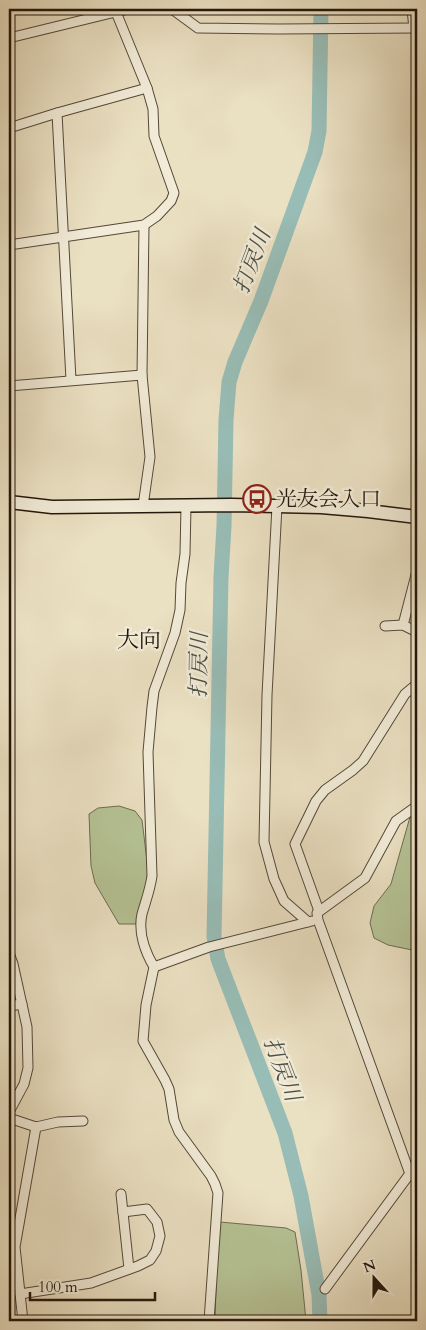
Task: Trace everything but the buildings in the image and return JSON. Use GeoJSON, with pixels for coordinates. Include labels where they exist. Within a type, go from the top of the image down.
{"type":"FeatureCollection","features":[{"type":"Feature","properties":{"kind":"street"},"geometry":{"type":"LineString","coordinates":[[9,38],[128,9]]}},
{"type":"Feature","properties":{"kind":"street"},"geometry":{"type":"LineString","coordinates":[[172,9],[198,28],[321,29],[415,28],[412,9]]}},
{"type":"Feature","properties":{"kind":"street"},"geometry":{"type":"LineString","coordinates":[[9,246],[144,224],[157,216],[171,201],[174,193],[154,136],[153,108],[147,88],[116,12]]}},
{"type":"Feature","properties":{"kind":"street"},"geometry":{"type":"LineString","coordinates":[[9,128],[147,88]]}},
{"type":"Feature","properties":{"kind":"street"},"geometry":{"type":"LineString","coordinates":[[58,113],[71,380]]}},
{"type":"Feature","properties":{"kind":"street"},"geometry":{"type":"LineString","coordinates":[[143,506],[150,457],[142,375],[144,224]]}},
{"type":"Feature","properties":{"kind":"street"},"geometry":{"type":"LineString","coordinates":[[9,386],[142,375]]}},
{"type":"Feature","properties":{"kind":"street"},"geometry":{"type":"LineString","coordinates":[[10,500],[52,507],[277,506],[351,510],[417,517]]}},
{"type":"Feature","properties":{"kind":"street"},"geometry":{"type":"LineString","coordinates":[[186,506],[185,554],[180,583],[180,610],[175,633],[154,691],[149,744],[152,876],[142,916],[142,927],[147,954],[154,967],[146,1005],[143,1041],[165,1080],[174,1120],[179,1132],[211,1176],[218,1193],[209,1321]]}},
{"type":"Feature","properties":{"kind":"street"},"geometry":{"type":"LineString","coordinates":[[277,506],[267,695],[264,842],[274,879],[284,900],[308,922]]}},
{"type":"Feature","properties":{"kind":"street"},"geometry":{"type":"LineString","coordinates":[[403,625],[417,571]]}},
{"type":"Feature","properties":{"kind":"street"},"geometry":{"type":"LineString","coordinates":[[385,626],[403,625],[417,632]]}},
{"type":"Feature","properties":{"kind":"street"},"geometry":{"type":"LineString","coordinates":[[410,1174],[318,915],[296,844],[316,801],[325,790],[353,770],[363,760],[405,694],[417,684]]}},
{"type":"Feature","properties":{"kind":"street"},"geometry":{"type":"LineString","coordinates":[[154,967],[209,946],[308,922],[365,878],[396,821],[417,806]]}},
{"type":"Feature","properties":{"kind":"street"},"geometry":{"type":"LineString","coordinates":[[9,953],[27,1027],[28,1068],[24,1084],[9,1112]]}},
{"type":"Feature","properties":{"kind":"street"},"geometry":{"type":"LineString","coordinates":[[9,1006],[22,1004]]}},
{"type":"Feature","properties":{"kind":"street"},"geometry":{"type":"LineString","coordinates":[[9,1118],[36,1127],[58,1122],[83,1121]]}},
{"type":"Feature","properties":{"kind":"street"},"geometry":{"type":"LineString","coordinates":[[22,1321],[15,1247],[36,1127]]}},
{"type":"Feature","properties":{"kind":"street"},"geometry":{"type":"LineString","coordinates":[[325,1289],[417,1164]]}},
{"type":"Feature","properties":{"kind":"street"},"geometry":{"type":"LineString","coordinates":[[121,1194],[129,1269]]}},
{"type":"Feature","properties":{"kind":"street"},"geometry":{"type":"LineString","coordinates":[[20,1294],[91,1283],[150,1260],[156,1250],[160,1236],[158,1222],[148,1209],[123,1212]]}},
{"type":"Feature","properties":{"kind":"green space"},"geometry":{"type":"Polygon","coordinates":[[[417,802],[417,951],[388,945],[374,938],[370,923],[374,906],[391,884],[410,817],[417,802]]]}},
{"type":"Feature","properties":{"kind":"green space"},"geometry":{"type":"Polygon","coordinates":[[[119,806],[135,811],[142,820],[148,869],[143,918],[135,924],[119,924],[95,883],[91,866],[89,814],[98,808],[119,806]]]}},
{"type":"Feature","properties":{"kind":"green space"},"geometry":{"type":"Polygon","coordinates":[[[220,1222],[286,1228],[295,1232],[306,1321],[215,1321],[218,1225],[220,1222]]]}},
{"type":"Feature","properties":{"kind":"waterway","name":"打戻川"},"geometry":{"type":"LineString","coordinates":[[320,1321],[319,1295],[301,1196],[285,1133],[218,959],[214,937],[221,577],[229,382],[235,362],[261,301],[315,152],[319,131],[321,9]]}},
{"type":"Feature","properties":{"kind":"place","name":"光友会入口"},"geometry":{"type":"Point","coordinates":[257,499]}},
{"type":"Feature","properties":{"kind":"district","name":"大向"},"geometry":{"type":"Point","coordinates":[139,639]}}]}
